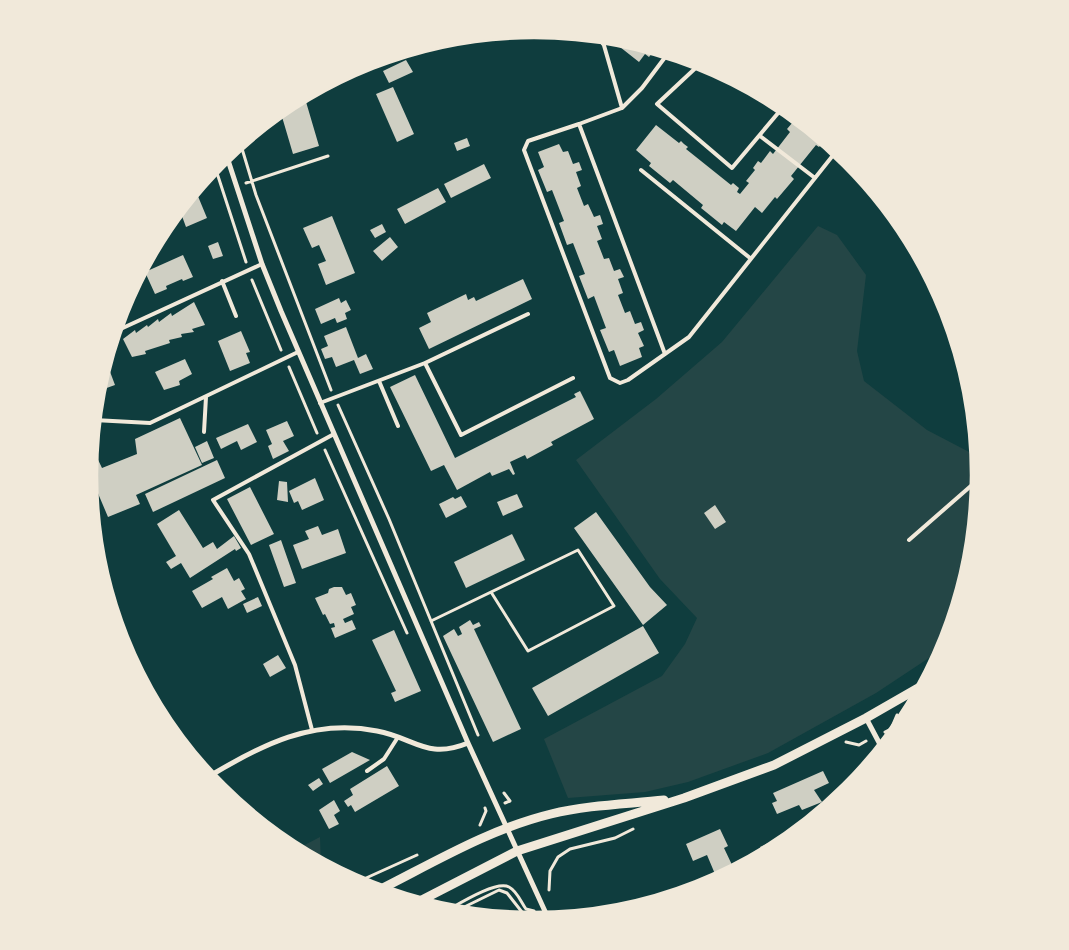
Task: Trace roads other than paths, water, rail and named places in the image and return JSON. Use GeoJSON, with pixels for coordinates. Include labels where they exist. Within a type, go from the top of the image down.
{"type":"FeatureCollection","features":[{"type":"Feature","properties":{"kind":"street"},"geometry":{"type":"LineString","coordinates":[[229,162],[262,264],[298,352],[468,742],[545,912]]}},
{"type":"Feature","properties":{"kind":"street"},"geometry":{"type":"LineString","coordinates":[[424,899],[517,851],[684,798],[774,765],[866,718],[915,690]]}},
{"type":"Feature","properties":{"kind":"street"},"geometry":{"type":"LineString","coordinates":[[866,718],[880,744]]}},
{"type":"Feature","properties":{"kind":"street"},"geometry":{"type":"LineString","coordinates":[[215,773],[278,740],[312,730],[349,728],[377,731],[429,749],[443,750],[468,742]]}},
{"type":"Feature","properties":{"kind":"street"},"geometry":{"type":"LineString","coordinates":[[387,886],[506,828],[570,811],[684,798]]}},
{"type":"Feature","properties":{"kind":"lane"},"geometry":{"type":"LineString","coordinates":[[604,44],[622,108]]}},
{"type":"Feature","properties":{"kind":"lane"},"geometry":{"type":"LineString","coordinates":[[665,58],[642,88],[622,108],[528,141],[524,150],[610,378],[620,383],[628,380],[689,337],[833,155]]}},
{"type":"Feature","properties":{"kind":"lane"},"geometry":{"type":"LineString","coordinates":[[695,68],[657,104],[732,168],[779,112]]}},
{"type":"Feature","properties":{"kind":"lane"},"geometry":{"type":"LineString","coordinates":[[579,124],[664,354]]}},
{"type":"Feature","properties":{"kind":"lane"},"geometry":{"type":"LineString","coordinates":[[760,136],[814,178]]}},
{"type":"Feature","properties":{"kind":"lane"},"geometry":{"type":"LineString","coordinates":[[641,170],[750,258]]}},
{"type":"Feature","properties":{"kind":"lane"},"geometry":{"type":"LineString","coordinates":[[122,328],[262,264]]}},
{"type":"Feature","properties":{"kind":"lane"},"geometry":{"type":"LineString","coordinates":[[222,282],[236,316]]}},
{"type":"Feature","properties":{"kind":"lane"},"geometry":{"type":"LineString","coordinates":[[320,403],[425,363],[528,314]]}},
{"type":"Feature","properties":{"kind":"lane"},"geometry":{"type":"LineString","coordinates":[[101,420],[150,423],[206,398],[298,352]]}},
{"type":"Feature","properties":{"kind":"lane"},"geometry":{"type":"LineString","coordinates":[[425,363],[461,434],[573,378]]}},
{"type":"Feature","properties":{"kind":"lane"},"geometry":{"type":"LineString","coordinates":[[379,381],[398,426]]}},
{"type":"Feature","properties":{"kind":"lane"},"geometry":{"type":"LineString","coordinates":[[204,432],[206,398]]}},
{"type":"Feature","properties":{"kind":"lane"},"geometry":{"type":"LineString","coordinates":[[312,730],[295,665],[249,554],[213,500],[334,434]]}},
{"type":"Feature","properties":{"kind":"lane"},"geometry":{"type":"LineString","coordinates":[[909,540],[972,485]]}},
{"type":"Feature","properties":{"kind":"lane"},"geometry":{"type":"LineString","coordinates":[[367,771],[384,759],[398,737]]}}]}
